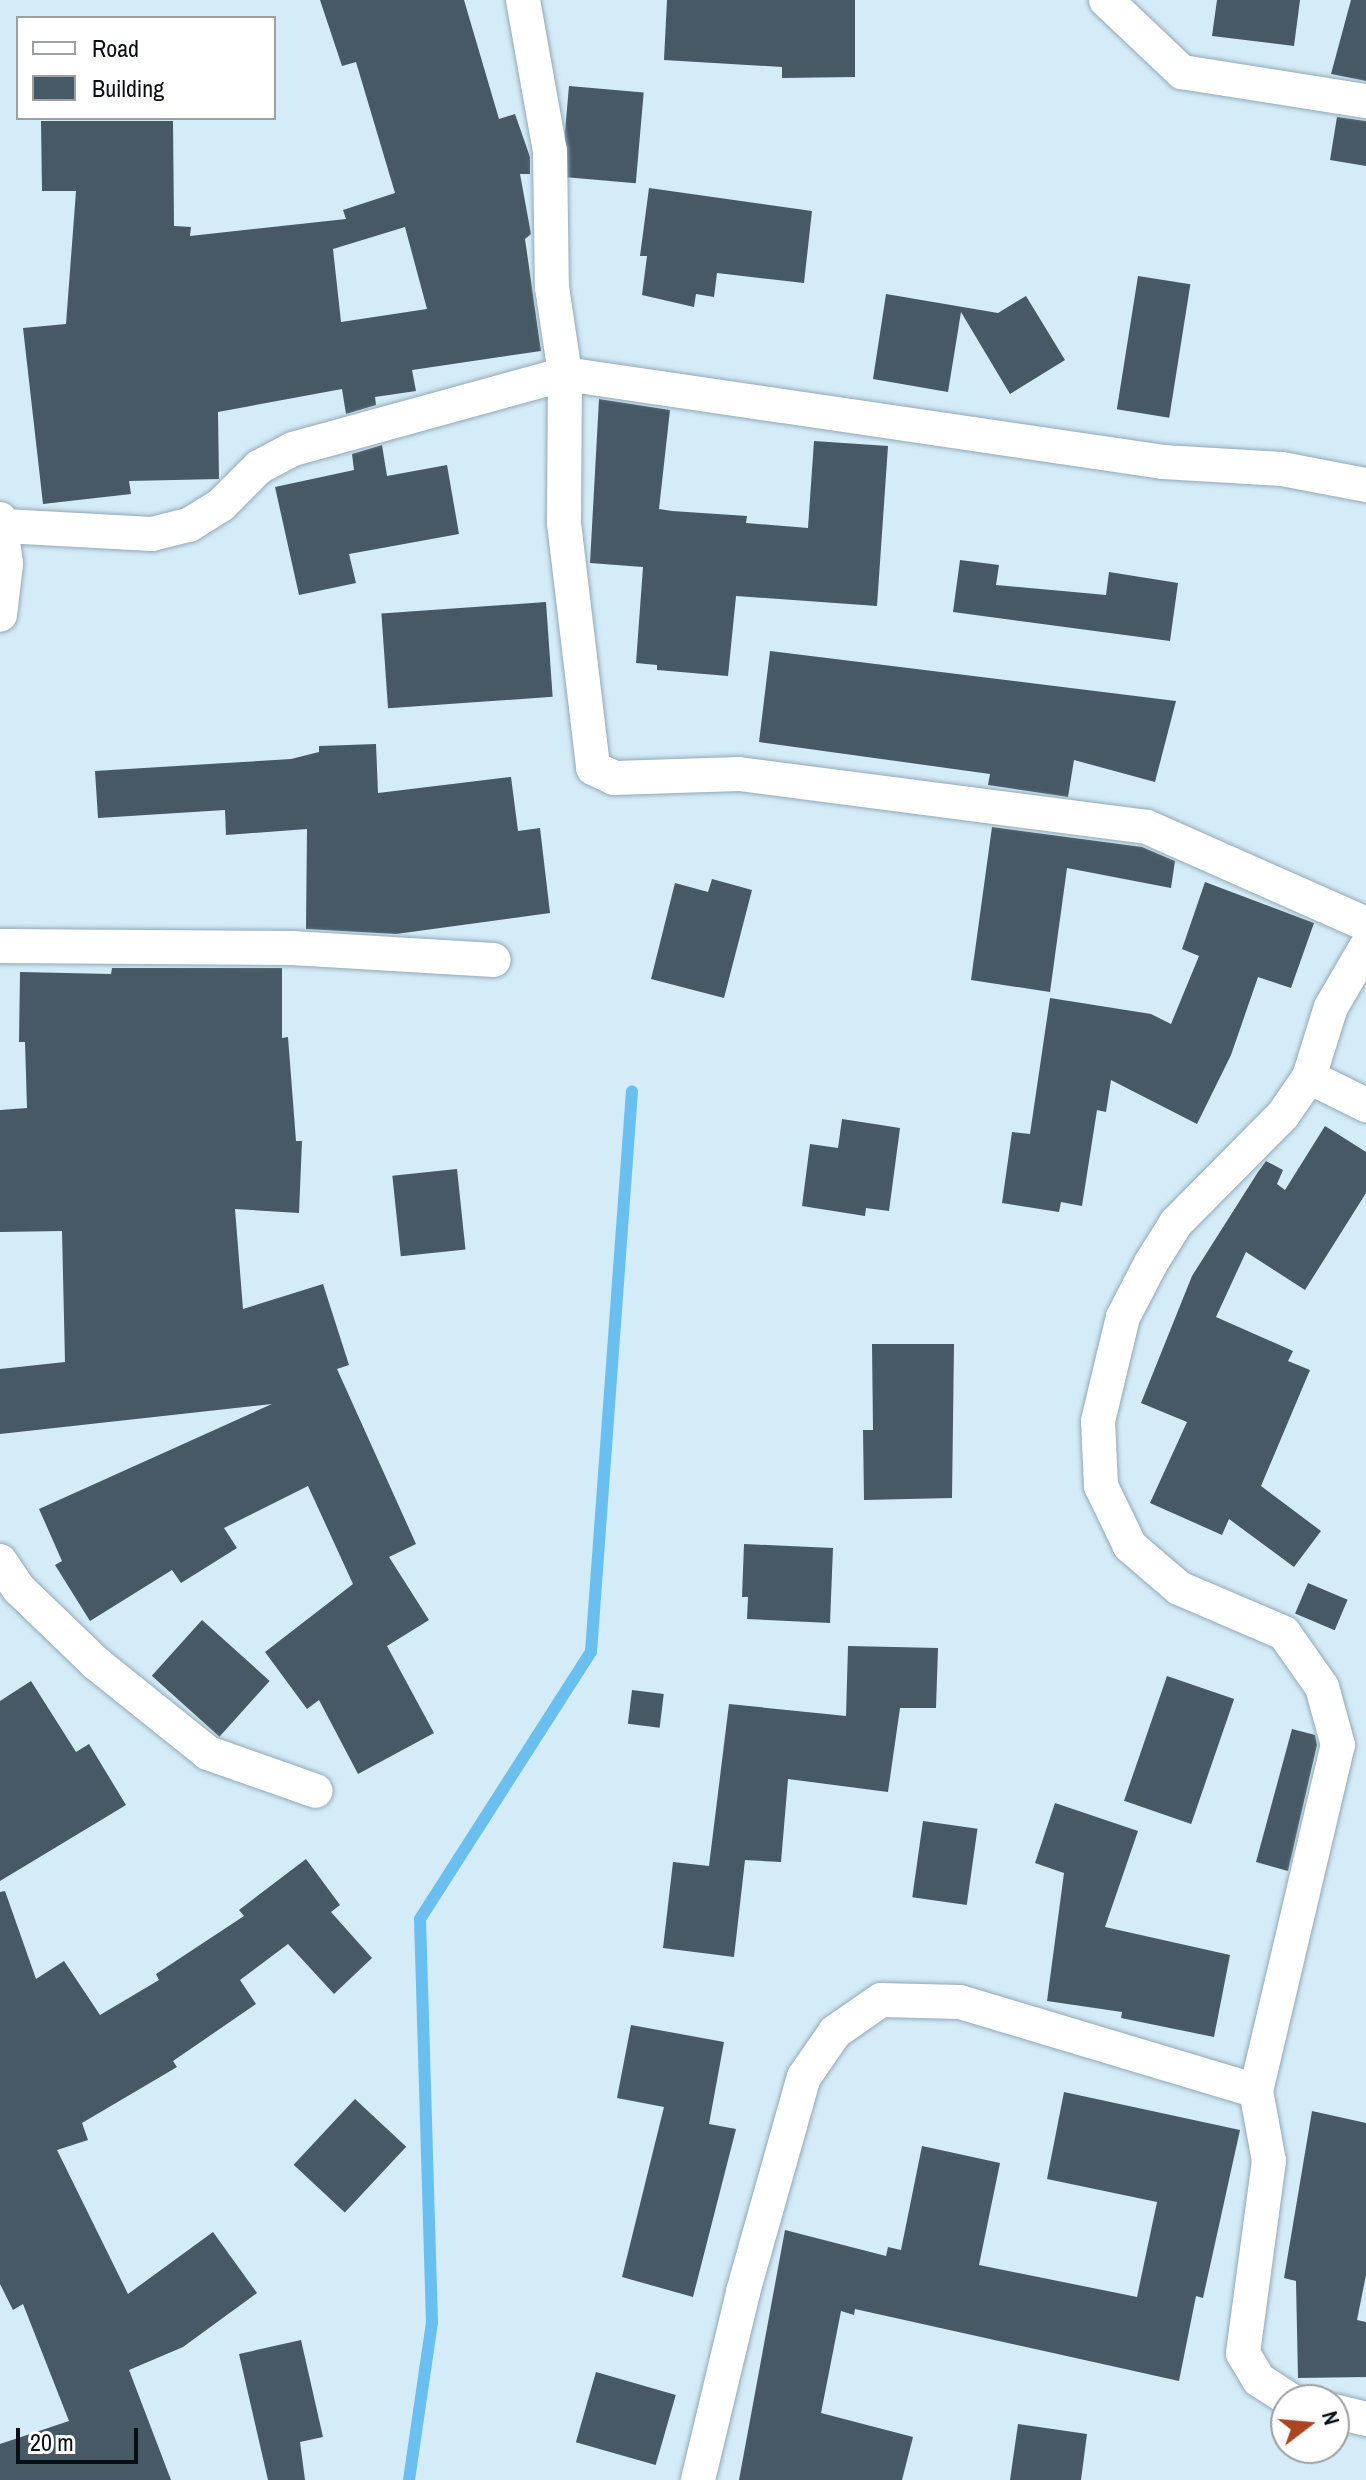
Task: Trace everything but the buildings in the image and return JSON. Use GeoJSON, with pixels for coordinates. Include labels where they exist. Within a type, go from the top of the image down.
{"type":"FeatureCollection","features":[{"type":"Feature","properties":{"kind":"street"},"geometry":{"type":"LineString","coordinates":[[523,0],[550,151],[552,287],[565,374],[564,523],[593,768],[614,778],[739,774],[1147,827],[1366,924]]}},
{"type":"Feature","properties":{"kind":"street"},"geometry":{"type":"LineString","coordinates":[[1106,0],[1182,72],[1366,101]]}},
{"type":"Feature","properties":{"kind":"street"},"geometry":{"type":"LineString","coordinates":[[0,615],[2,523],[152,534],[189,525],[221,505],[259,467],[293,449],[565,374],[1163,462],[1282,469],[1366,485]]}},
{"type":"Feature","properties":{"kind":"street"},"geometry":{"type":"LineString","coordinates":[[0,946],[292,948],[494,960]]}},
{"type":"Feature","properties":{"kind":"street"},"geometry":{"type":"LineString","coordinates":[[1270,2387],[1259,2380],[1243,2353],[1269,2161],[1256,2091],[1352,1744],[1322,1687],[1284,1633],[1179,1588],[1130,1546],[1101,1486],[1098,1421],[1123,1317],[1151,1263],[1176,1223],[1283,1115],[1309,1077],[1331,1007],[1366,947]]}},
{"type":"Feature","properties":{"kind":"street"},"geometry":{"type":"LineString","coordinates":[[1309,1077],[1366,1105]]}},
{"type":"Feature","properties":{"kind":"street"},"geometry":{"type":"LineString","coordinates":[[0,1561],[19,1589],[97,1664],[208,1753],[316,1791]]}},
{"type":"Feature","properties":{"kind":"street"},"geometry":{"type":"LineString","coordinates":[[698,2480],[743,2292],[804,2077],[835,2032],[881,2000],[960,2002],[1256,2091]]}},
{"type":"Feature","properties":{"kind":"waterway"},"geometry":{"type":"LineString","coordinates":[[409,2480],[432,2323],[420,1919],[591,1652],[632,1091]]}}]}
